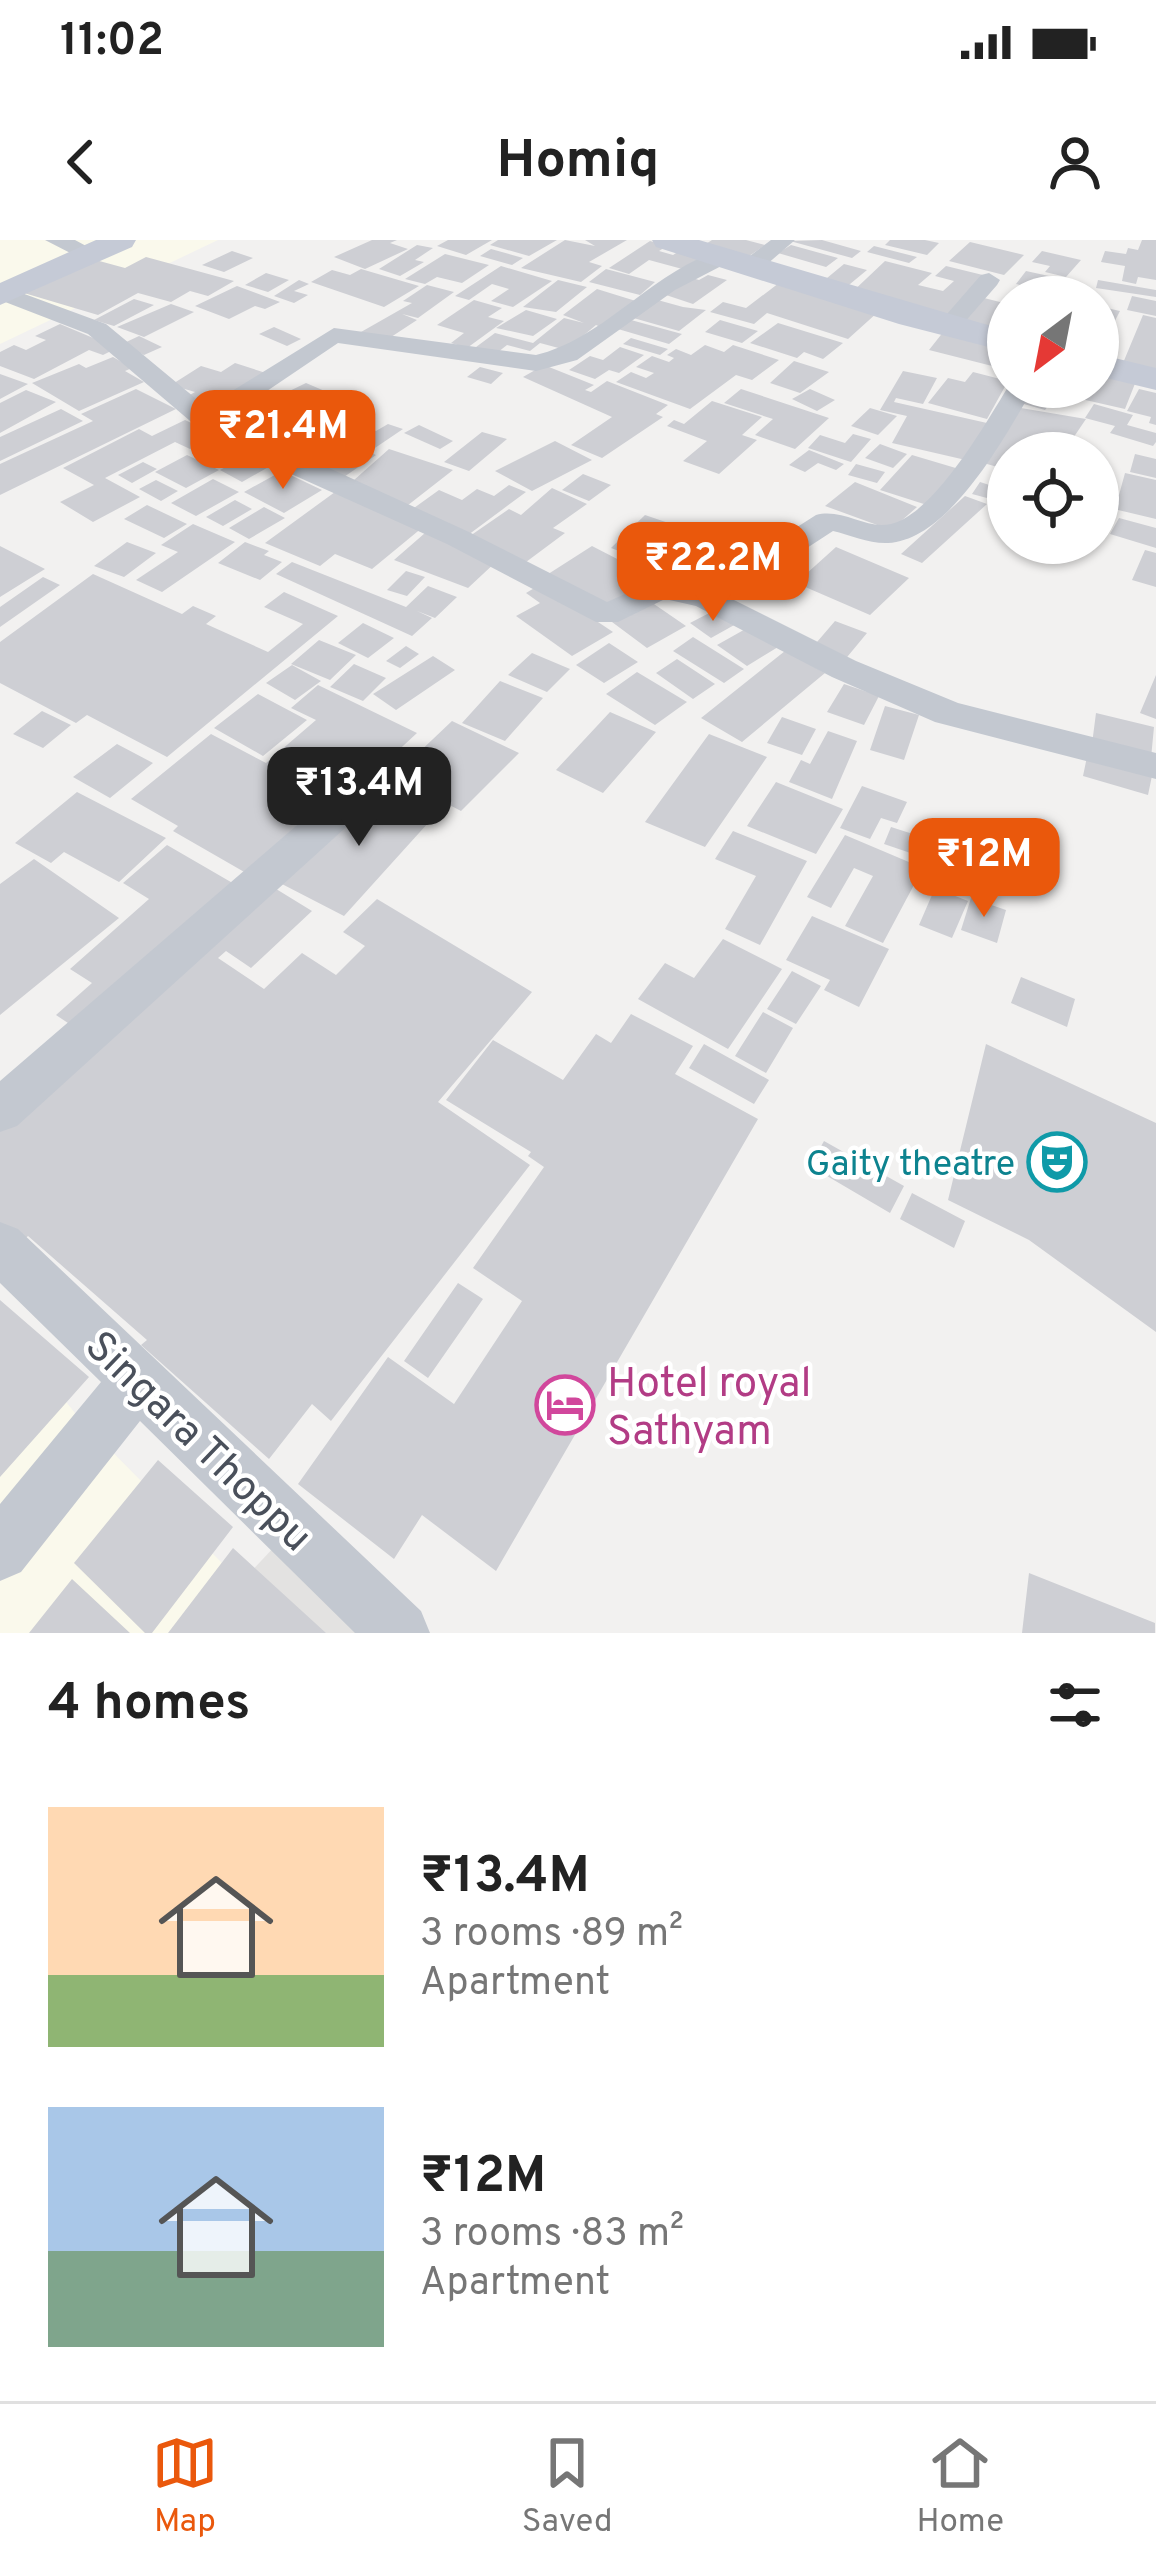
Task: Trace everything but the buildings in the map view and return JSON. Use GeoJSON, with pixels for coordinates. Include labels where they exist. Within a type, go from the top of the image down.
{"type":"FeatureCollection","features":[{"type":"Feature","properties":{"kind":"street"},"geometry":{"type":"LineString","coordinates":[[56,240],[90,254]]}},
{"type":"Feature","properties":{"kind":"street"},"geometry":{"type":"LineString","coordinates":[[1,293],[121,240]]}},
{"type":"Feature","properties":{"kind":"street"},"geometry":{"type":"LineString","coordinates":[[668,240],[987,337]]}},
{"type":"Feature","properties":{"kind":"street"},"geometry":{"type":"LineString","coordinates":[[205,420],[334,335],[515,364],[568,355],[667,285],[784,240]]}},
{"type":"Feature","properties":{"kind":"street"},"geometry":{"type":"LineString","coordinates":[[948,327],[987,282]]}},
{"type":"Feature","properties":{"kind":"street"},"geometry":{"type":"LineString","coordinates":[[1,293],[98,329],[205,420],[338,488],[458,538],[596,613],[607,615],[662,588],[707,599],[844,669],[948,713],[1156,766]]}},
{"type":"Feature","properties":{"kind":"street"},"geometry":{"type":"LineString","coordinates":[[1119,370],[1156,380]]}},
{"type":"Feature","properties":{"kind":"street"},"geometry":{"type":"LineString","coordinates":[[707,599],[827,521],[885,534],[904,530],[967,476],[1009,408]]}},
{"type":"Feature","properties":{"kind":"street"},"geometry":{"type":"LineString","coordinates":[[0,1111],[374,780]]}},
{"type":"Feature","properties":{"kind":"street","name":"Singara Thoppu"},"geometry":{"type":"LineString","coordinates":[[0,1247],[399,1633]]}},
{"type":"Feature","properties":{"kind":"street"},"geometry":{"type":"LineString","coordinates":[[0,1551],[138,1380]]}},
{"type":"Feature","properties":{"kind":"shaded area"},"geometry":{"type":"Polygon","coordinates":[[[0,240],[218,240],[0,344],[0,240]]]}},
{"type":"Feature","properties":{"kind":"shaded area"},"geometry":{"type":"Polygon","coordinates":[[[0,1319],[79,1418],[222,1563],[189,1633],[0,1633],[0,1319]]]}},
{"type":"Feature","properties":{"kind":"shaded area"},"geometry":{"type":"Polygon","coordinates":[[[276,1545],[359,1633],[194,1633],[276,1545]]]}},
{"type":"Feature","properties":{"kind":"place","name":"Gaity theatre"},"geometry":{"type":"Point","coordinates":[1057,1162]}},
{"type":"Feature","properties":{"kind":"place","name":"Hotel royal Sathyam"},"geometry":{"type":"Point","coordinates":[565,1405]}}]}
